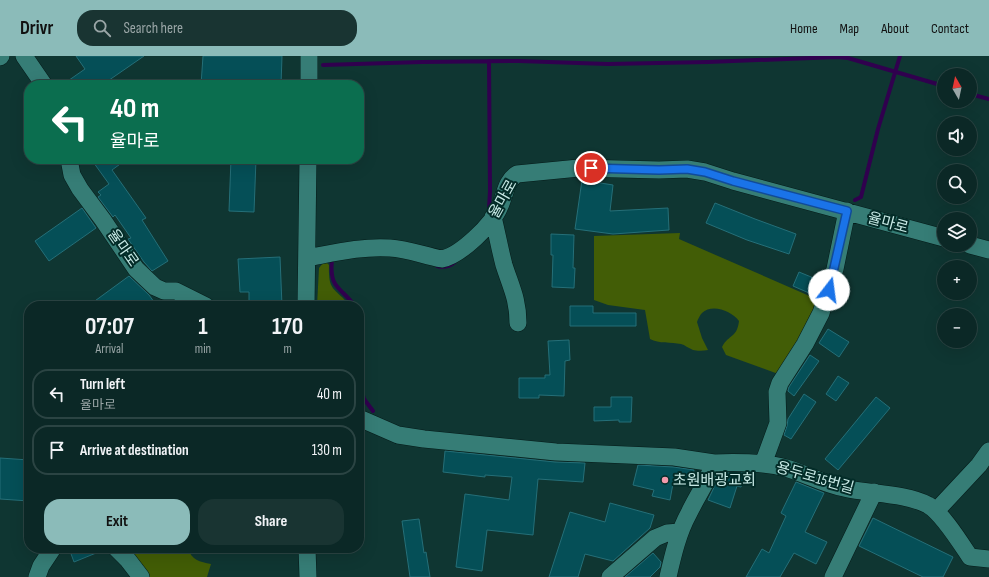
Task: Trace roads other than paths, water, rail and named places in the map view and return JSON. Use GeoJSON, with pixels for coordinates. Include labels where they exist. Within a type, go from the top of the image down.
{"type":"FeatureCollection","features":[{"type":"Feature","properties":{"kind":"street"},"geometry":{"type":"LineString","coordinates":[[24,56],[41,80]]}},
{"type":"Feature","properties":{"kind":"street"},"geometry":{"type":"LineString","coordinates":[[309,56],[309,80]]}},
{"type":"Feature","properties":{"kind":"street","name":"율마로"},"geometry":{"type":"LineString","coordinates":[[70,164],[72,175],[80,189],[136,269],[155,287],[164,291],[176,292],[195,301]]}},
{"type":"Feature","properties":{"kind":"street"},"geometry":{"type":"LineString","coordinates":[[306,301],[308,164]]}},
{"type":"Feature","properties":{"kind":"street","name":"율마로"},"geometry":{"type":"LineString","coordinates":[[307,258],[358,249],[379,248],[403,249],[442,259],[448,258],[468,244],[485,229],[500,207],[510,178],[517,174],[578,168],[659,170],[687,169],[705,172],[733,181],[937,236]]}},
{"type":"Feature","properties":{"kind":"street"},"geometry":{"type":"LineString","coordinates":[[763,464],[778,423],[777,392],[780,383],[805,344],[821,313],[835,269],[847,211]]}},
{"type":"Feature","properties":{"kind":"street"},"geometry":{"type":"LineString","coordinates":[[493,217],[504,264],[515,295],[518,308],[518,322]]}},
{"type":"Feature","properties":{"kind":"street"},"geometry":{"type":"LineString","coordinates":[[977,247],[989,250]]}},
{"type":"Feature","properties":{"kind":"street","name":"용두로15번길"},"geometry":{"type":"LineString","coordinates":[[364,420],[398,435],[424,439],[556,452],[674,456],[714,463],[738,462],[763,464],[787,469],[844,488],[874,492],[917,501],[927,505],[936,511],[970,557],[989,559]]}},
{"type":"Feature","properties":{"kind":"street"},"geometry":{"type":"LineString","coordinates":[[936,511],[979,465],[989,451]]}},
{"type":"Feature","properties":{"kind":"street"},"geometry":{"type":"LineString","coordinates":[[668,577],[680,532],[688,513],[710,474],[714,463]]}},
{"type":"Feature","properties":{"kind":"street"},"geometry":{"type":"LineString","coordinates":[[833,577],[874,492]]}},
{"type":"Feature","properties":{"kind":"street"},"geometry":{"type":"LineString","coordinates":[[610,577],[655,538],[667,533],[680,532]]}},
{"type":"Feature","properties":{"kind":"street"},"geometry":{"type":"LineString","coordinates":[[37,577],[41,566],[50,553]]}},
{"type":"Feature","properties":{"kind":"street"},"geometry":{"type":"LineString","coordinates":[[121,553],[141,577]]}},
{"type":"Feature","properties":{"kind":"street"},"geometry":{"type":"LineString","coordinates":[[307,553],[308,577]]}},
{"type":"Feature","properties":{"kind":"waterway"},"geometry":{"type":"LineString","coordinates":[[855,200],[861,197],[878,129],[900,56]]}},
{"type":"Feature","properties":{"kind":"waterway"},"geometry":{"type":"LineString","coordinates":[[323,65],[519,61],[608,64],[837,57],[848,58],[937,84]]}},
{"type":"Feature","properties":{"kind":"waterway"},"geometry":{"type":"LineString","coordinates":[[489,61],[489,209]]}},
{"type":"Feature","properties":{"kind":"waterway"},"geometry":{"type":"LineString","coordinates":[[977,96],[989,99]]}},
{"type":"Feature","properties":{"kind":"waterway"},"geometry":{"type":"LineString","coordinates":[[334,259],[332,259],[332,276],[334,282],[351,301]]}},
{"type":"Feature","properties":{"kind":"waterway"},"geometry":{"type":"LineString","coordinates":[[437,266],[446,267],[455,262]]}},
{"type":"Feature","properties":{"kind":"waterway"},"geometry":{"type":"LineString","coordinates":[[364,399],[373,411]]}},
{"type":"Feature","properties":{"kind":"place","name":"초원배광교회"},"geometry":{"type":"Point","coordinates":[665,480]}}]}
